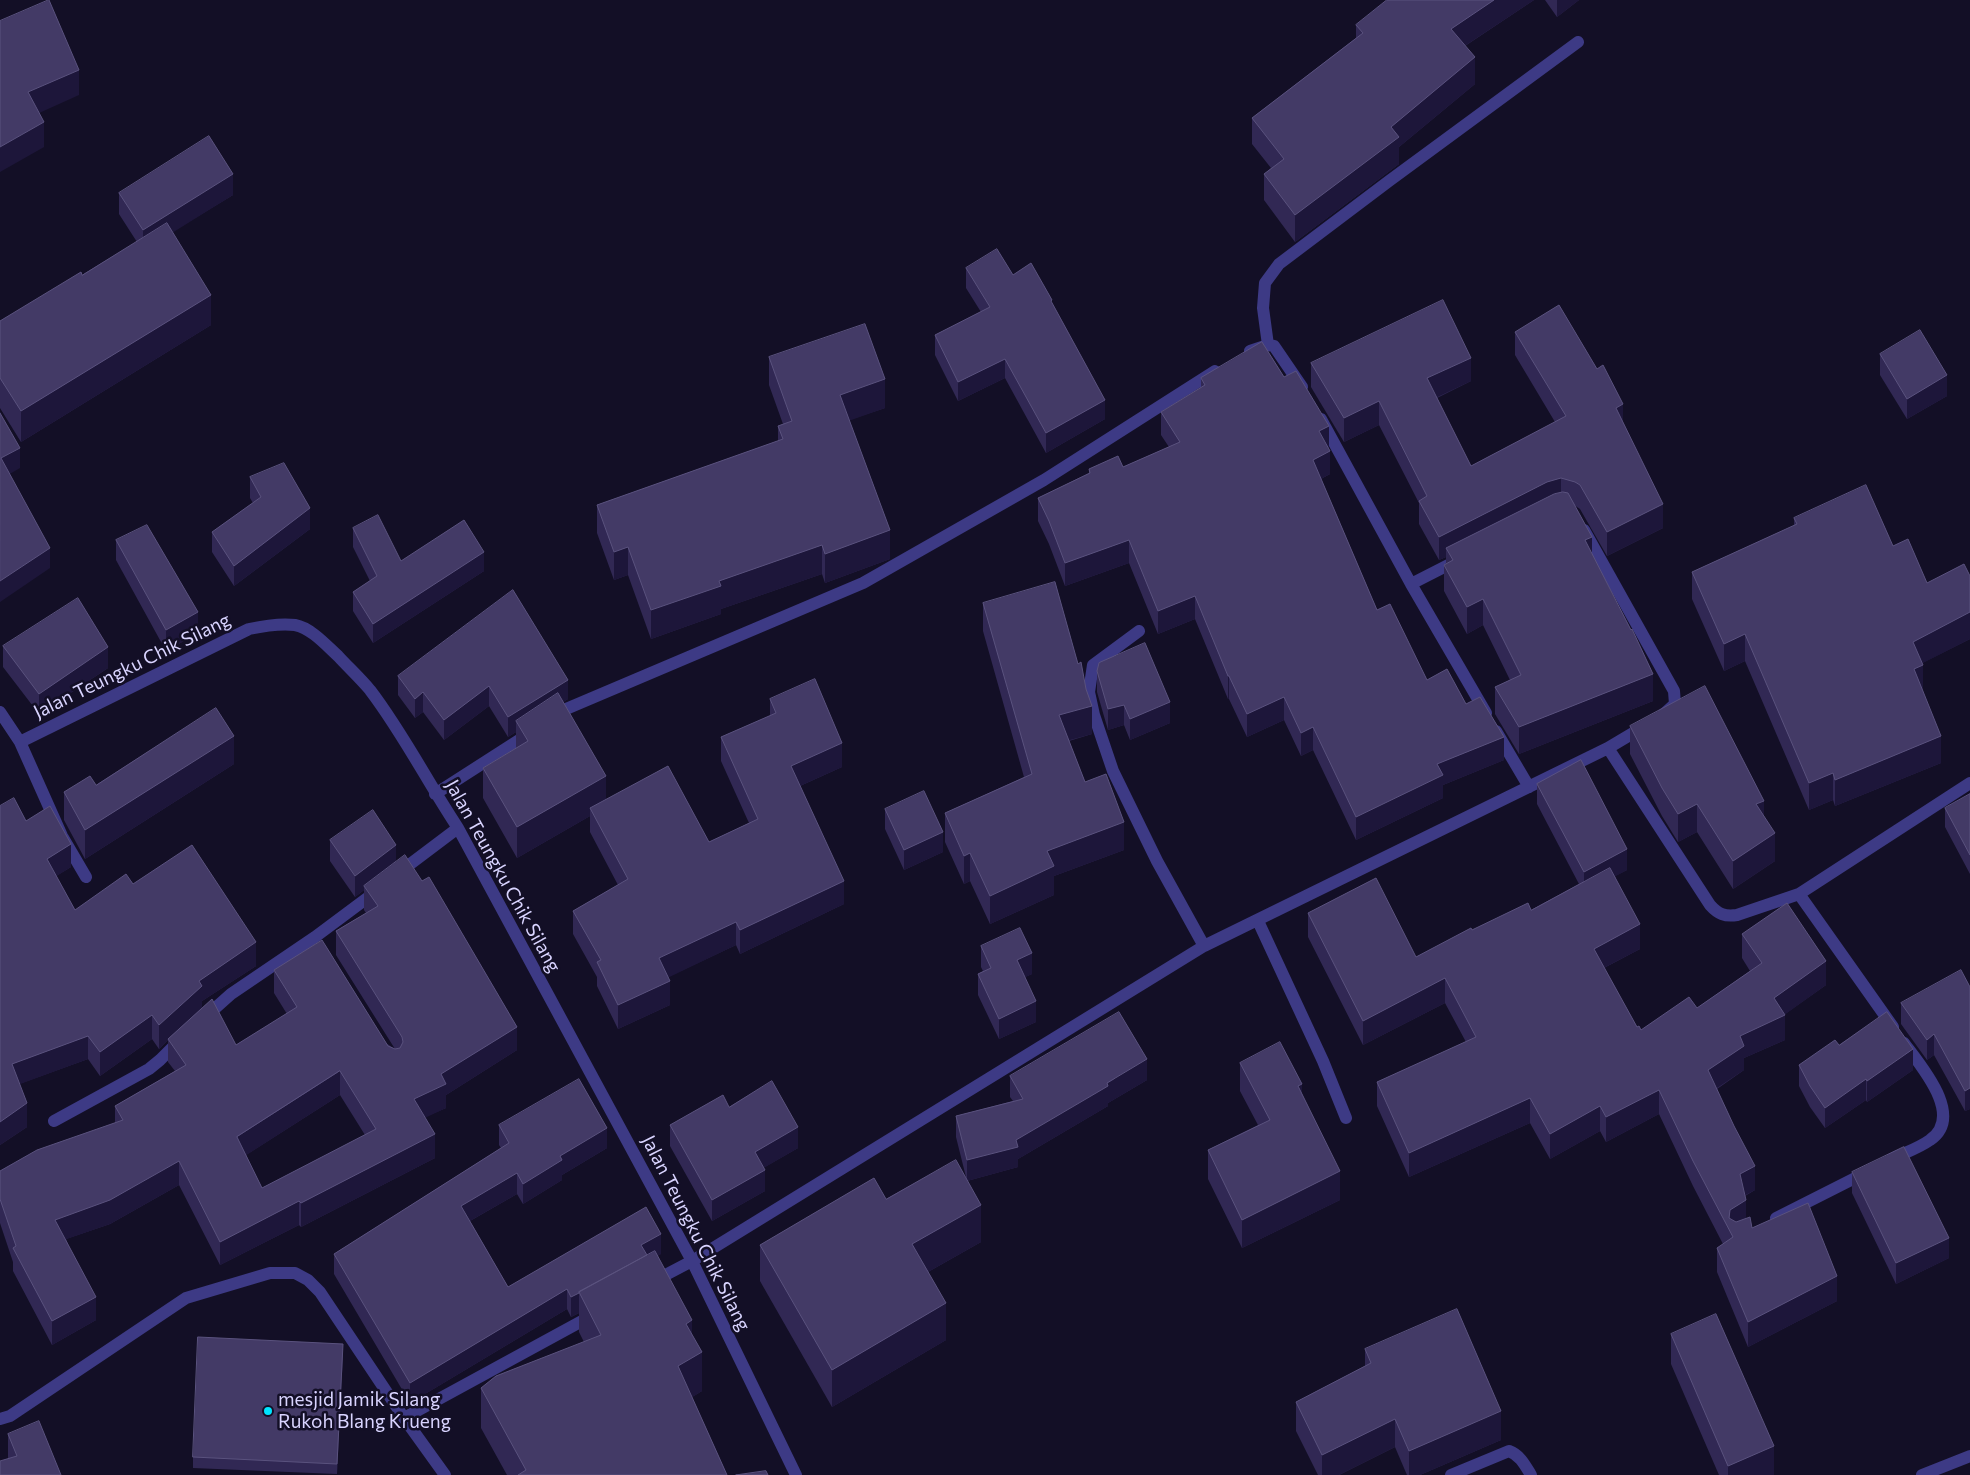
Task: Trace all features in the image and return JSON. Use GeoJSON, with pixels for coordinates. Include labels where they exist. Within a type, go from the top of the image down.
{"type":"FeatureCollection","features":[{"type":"Feature","properties":{"kind":"street"},"geometry":{"type":"LineString","coordinates":[[1268,345],[1263,308],[1265,283],[1279,264],[1389,180],[1578,42]]}},
{"type":"Feature","properties":{"kind":"street"},"geometry":{"type":"LineString","coordinates":[[1241,355],[1268,345],[1274,346],[1310,401],[1411,584],[1529,787]]}},
{"type":"Feature","properties":{"kind":"street"},"geometry":{"type":"LineString","coordinates":[[435,794],[566,709],[863,584],[1044,480],[1226,364]]}},
{"type":"Feature","properties":{"kind":"street"},"geometry":{"type":"LineString","coordinates":[[639,1289],[692,1261],[1204,946],[1608,748],[1671,710],[1675,704],[1674,691],[1578,520]]}},
{"type":"Feature","properties":{"kind":"street"},"geometry":{"type":"LineString","coordinates":[[1411,584],[1472,552]]}},
{"type":"Feature","properties":{"kind":"street","name":"Jalan Teungku Chik Silang"},"geometry":{"type":"LineString","coordinates":[[0,712],[20,742],[249,629],[265,625],[295,625],[309,631],[326,645],[369,689],[399,733],[435,794],[458,828],[692,1261],[796,1475]]}},
{"type":"Feature","properties":{"kind":"street"},"geometry":{"type":"LineString","coordinates":[[1139,631],[1093,665],[1089,692],[1094,715],[1114,771],[1156,861],[1204,946]]}},
{"type":"Feature","properties":{"kind":"street"},"geometry":{"type":"LineString","coordinates":[[20,742],[62,836],[86,877]]}},
{"type":"Feature","properties":{"kind":"street"},"geometry":{"type":"LineString","coordinates":[[1608,748],[1710,905],[1716,912],[1726,917],[1799,894],[1970,782]]}},
{"type":"Feature","properties":{"kind":"street"},"geometry":{"type":"LineString","coordinates":[[54,1121],[149,1069],[231,994],[318,941],[458,828]]}},
{"type":"Feature","properties":{"kind":"street"},"geometry":{"type":"LineString","coordinates":[[1762,1225],[1931,1140],[1941,1127],[1944,1109],[1934,1085],[1799,894]]}},
{"type":"Feature","properties":{"kind":"street"},"geometry":{"type":"LineString","coordinates":[[1258,921],[1323,1061],[1346,1118]]}},
{"type":"Feature","properties":{"kind":"street"},"geometry":{"type":"LineString","coordinates":[[0,1420],[10,1416],[186,1298],[270,1273],[295,1273],[308,1280],[320,1292],[404,1418],[445,1475]]}},
{"type":"Feature","properties":{"kind":"street"},"geometry":{"type":"LineString","coordinates":[[404,1418],[604,1308]]}},
{"type":"Feature","properties":{"kind":"street"},"geometry":{"type":"LineString","coordinates":[[1451,1475],[1509,1451],[1515,1453],[1531,1475]]}},
{"type":"Feature","properties":{"kind":"street"},"geometry":{"type":"LineString","coordinates":[[1922,1475],[1970,1456]]}},
{"type":"Feature","properties":{"kind":"building"},"geometry":{"type":"Polygon","coordinates":[[[49,0],[79,70],[28,92],[44,122],[0,147],[0,21],[49,0]]]}},
{"type":"Feature","properties":{"kind":"building"},"geometry":{"type":"Polygon","coordinates":[[[1387,0],[1494,0],[1451,29],[1475,57],[1391,127],[1399,137],[1295,215],[1264,174],[1284,159],[1252,118],[1363,33],[1356,25],[1387,0]]]}},
{"type":"Feature","properties":{"kind":"building"},"geometry":{"type":"Polygon","coordinates":[[[209,136],[233,174],[143,230],[119,193],[209,136]]]}},
{"type":"Feature","properties":{"kind":"building"},"geometry":{"type":"Polygon","coordinates":[[[167,223],[211,295],[21,411],[0,378],[0,321],[81,272],[82,275],[167,223]]]}},
{"type":"Feature","properties":{"kind":"building"},"geometry":{"type":"Polygon","coordinates":[[[997,249],[1013,275],[1031,263],[1105,400],[1046,433],[1005,359],[958,382],[935,335],[990,307],[966,268],[997,249]]]}},
{"type":"Feature","properties":{"kind":"building"},"geometry":{"type":"Polygon","coordinates":[[[1443,300],[1471,358],[1427,378],[1471,466],[1566,416],[1515,332],[1559,305],[1597,369],[1603,365],[1623,404],[1616,408],[1663,504],[1607,532],[1580,485],[1561,478],[1547,482],[1439,537],[1419,501],[1427,496],[1379,401],[1344,418],[1311,363],[1443,300]]]}},
{"type":"Feature","properties":{"kind":"building"},"geometry":{"type":"Polygon","coordinates":[[[865,324],[885,379],[840,395],[890,530],[825,554],[822,545],[719,581],[721,586],[651,610],[628,547],[614,552],[597,505],[783,439],[778,426],[792,421],[769,357],[865,324]]]}},
{"type":"Feature","properties":{"kind":"building"},"geometry":{"type":"Polygon","coordinates":[[[1920,330],[1947,375],[1907,399],[1880,354],[1920,330]]]}},
{"type":"Feature","properties":{"kind":"building"},"geometry":{"type":"Polygon","coordinates":[[[1262,342],[1284,377],[1296,371],[1329,426],[1319,431],[1330,451],[1313,460],[1377,610],[1390,604],[1427,680],[1447,669],[1466,704],[1480,697],[1504,737],[1437,764],[1443,775],[1356,817],[1313,727],[1301,733],[1284,697],[1247,714],[1228,676],[1195,596],[1158,611],[1129,540],[1065,563],[1038,498],[1090,473],[1089,469],[1118,456],[1123,467],[1180,442],[1161,412],[1205,385],[1201,378],[1262,342]]]}},
{"type":"Feature","properties":{"kind":"building"},"geometry":{"type":"Polygon","coordinates":[[[0,413],[20,448],[1,458],[50,548],[0,581],[0,413]]]}},
{"type":"Feature","properties":{"kind":"building"},"geometry":{"type":"Polygon","coordinates":[[[284,463],[310,508],[234,566],[212,532],[261,497],[250,477],[284,463]]]}},
{"type":"Feature","properties":{"kind":"building"},"geometry":{"type":"Polygon","coordinates":[[[1866,485],[1893,546],[1908,539],[1927,583],[1964,564],[1970,576],[1970,612],[1913,642],[1923,665],[1914,669],[1941,736],[1835,780],[1833,773],[1809,783],[1745,634],[1724,644],[1692,572],[1797,524],[1794,518],[1866,485]]]}},
{"type":"Feature","properties":{"kind":"building"},"geometry":{"type":"Polygon","coordinates":[[[1568,493],[1592,537],[1585,540],[1632,629],[1653,674],[1519,727],[1495,687],[1521,675],[1483,599],[1467,607],[1444,565],[1453,560],[1446,548],[1554,494],[1568,493]]]}},
{"type":"Feature","properties":{"kind":"building"},"geometry":{"type":"Polygon","coordinates":[[[378,515],[401,561],[464,520],[484,552],[373,624],[353,592],[377,576],[353,528],[378,515]]]}},
{"type":"Feature","properties":{"kind":"building"},"geometry":{"type":"Polygon","coordinates":[[[147,525],[198,612],[166,630],[116,540],[147,525]]]}},
{"type":"Feature","properties":{"kind":"building"},"geometry":{"type":"Polygon","coordinates":[[[1055,582],[1078,664],[1081,662],[1086,689],[1092,706],[1059,715],[1085,782],[1106,774],[1124,822],[1047,851],[1054,866],[990,896],[970,853],[964,856],[945,813],[1032,774],[983,603],[1055,582]]]}},
{"type":"Feature","properties":{"kind":"building"},"geometry":{"type":"Polygon","coordinates":[[[513,590],[568,680],[508,717],[489,686],[444,720],[423,692],[415,699],[398,676],[513,590]]]}},
{"type":"Feature","properties":{"kind":"building"},"geometry":{"type":"Polygon","coordinates":[[[78,598],[108,647],[39,694],[3,646],[78,598]]]}},
{"type":"Feature","properties":{"kind":"building"},"geometry":{"type":"Polygon","coordinates":[[[1145,643],[1170,702],[1130,719],[1124,705],[1108,709],[1097,671],[1099,663],[1145,643]]]}},
{"type":"Feature","properties":{"kind":"building"},"geometry":{"type":"Polygon","coordinates":[[[815,679],[842,743],[791,766],[844,881],[740,930],[736,922],[659,958],[670,981],[618,1005],[597,962],[601,960],[573,911],[628,879],[590,808],[668,766],[709,842],[758,819],[721,737],[776,713],[770,699],[815,679]]]}},
{"type":"Feature","properties":{"kind":"building"},"geometry":{"type":"Polygon","coordinates":[[[1705,686],[1764,801],[1756,804],[1775,833],[1733,861],[1697,804],[1678,814],[1662,788],[1630,726],[1705,686]]]}},
{"type":"Feature","properties":{"kind":"building"},"geometry":{"type":"Polygon","coordinates":[[[558,693],[606,776],[517,827],[483,768],[528,741],[516,721],[558,693]]]}},
{"type":"Feature","properties":{"kind":"building"},"geometry":{"type":"Polygon","coordinates":[[[216,708],[234,736],[85,830],[64,792],[90,776],[96,785],[216,708]]]}},
{"type":"Feature","properties":{"kind":"building"},"geometry":{"type":"Polygon","coordinates":[[[1581,760],[1627,849],[1584,872],[1537,784],[1581,760]]]}},
{"type":"Feature","properties":{"kind":"building"},"geometry":{"type":"Polygon","coordinates":[[[924,791],[943,832],[904,850],[885,809],[924,791]]]}},
{"type":"Feature","properties":{"kind":"building"},"geometry":{"type":"Polygon","coordinates":[[[1970,794],[1970,855],[1945,808],[1970,794]]]}},
{"type":"Feature","properties":{"kind":"building"},"geometry":{"type":"Polygon","coordinates":[[[14,798],[26,821],[50,806],[71,844],[47,859],[75,910],[126,874],[133,884],[192,845],[256,942],[199,981],[202,986],[159,1025],[152,1015],[100,1052],[88,1036],[12,1064],[27,1103],[0,1122],[0,806],[14,798]]]}},
{"type":"Feature","properties":{"kind":"building"},"geometry":{"type":"Polygon","coordinates":[[[373,810],[396,845],[355,876],[330,840],[373,810]]]}},
{"type":"Feature","properties":{"kind":"building"},"geometry":{"type":"Polygon","coordinates":[[[405,855],[422,881],[429,877],[517,1027],[441,1074],[446,1084],[414,1099],[435,1134],[301,1203],[299,1201],[220,1242],[179,1161],[110,1200],[55,1220],[96,1297],[52,1321],[13,1248],[16,1246],[0,1199],[0,1171],[37,1150],[123,1120],[115,1106],[186,1065],[168,1039],[212,999],[236,1045],[297,1007],[274,970],[322,940],[388,1046],[395,1049],[400,1048],[403,1042],[402,1037],[336,931],[378,906],[364,886],[405,855]],[[340,1071],[237,1137],[262,1188],[376,1129],[340,1071]]]}},
{"type":"Feature","properties":{"kind":"building"},"geometry":{"type":"Polygon","coordinates":[[[1610,868],[1640,924],[1594,949],[1637,1027],[1639,1026],[1641,1030],[1689,997],[1697,1008],[1762,963],[1742,934],[1787,903],[1826,961],[1774,998],[1785,1015],[1740,1036],[1744,1046],[1708,1070],[1755,1166],[1740,1174],[1746,1200],[1730,1210],[1729,1218],[1736,1222],[1750,1217],[1752,1228],[1808,1203],[1837,1276],[1748,1322],[1717,1248],[1733,1237],[1693,1161],[1659,1090],[1606,1117],[1600,1106],[1550,1134],[1530,1098],[1409,1153],[1377,1082],[1476,1037],[1445,978],[1363,1021],[1308,913],[1376,878],[1416,957],[1471,928],[1472,930],[1528,903],[1531,910],[1610,868]]]}},
{"type":"Feature","properties":{"kind":"building"},"geometry":{"type":"Polygon","coordinates":[[[1020,928],[1032,953],[1017,960],[1036,1001],[999,1019],[978,974],[991,968],[981,946],[1020,928]]]}},
{"type":"Feature","properties":{"kind":"building"},"geometry":{"type":"Polygon","coordinates":[[[1961,970],[1970,987],[1970,1088],[1965,1091],[1934,1034],[1927,1040],[1901,1003],[1961,970]]]}},
{"type":"Feature","properties":{"kind":"building"},"geometry":{"type":"Polygon","coordinates":[[[1119,1012],[1147,1059],[1107,1083],[1108,1086],[1016,1140],[1018,1147],[967,1160],[956,1116],[1023,1099],[1010,1076],[1119,1012]]]}},
{"type":"Feature","properties":{"kind":"building"},"geometry":{"type":"Polygon","coordinates":[[[1887,1012],[1913,1049],[1825,1108],[1799,1065],[1835,1040],[1839,1045],[1887,1012]]]}},
{"type":"Feature","properties":{"kind":"building"},"geometry":{"type":"Polygon","coordinates":[[[1280,1042],[1302,1084],[1298,1086],[1340,1171],[1242,1220],[1208,1150],[1270,1120],[1240,1063],[1280,1042]]]}},
{"type":"Feature","properties":{"kind":"building"},"geometry":{"type":"Polygon","coordinates":[[[579,1079],[607,1128],[560,1156],[562,1160],[523,1184],[517,1173],[461,1206],[508,1287],[646,1207],[661,1234],[641,1245],[647,1255],[571,1297],[567,1289],[410,1383],[334,1254],[509,1143],[499,1125],[579,1079]]]}},
{"type":"Feature","properties":{"kind":"building"},"geometry":{"type":"Polygon","coordinates":[[[772,1081],[798,1127],[755,1152],[765,1170],[712,1200],[670,1125],[723,1095],[729,1107],[772,1081]]]}},
{"type":"Feature","properties":{"kind":"building"},"geometry":{"type":"Polygon","coordinates":[[[1904,1147],[1949,1238],[1896,1263],[1852,1172],[1904,1147]]]}},
{"type":"Feature","properties":{"kind":"building"},"geometry":{"type":"Polygon","coordinates":[[[956,1160],[981,1205],[912,1244],[946,1303],[832,1370],[760,1245],[874,1178],[886,1199],[956,1160]]]}},
{"type":"Feature","properties":{"kind":"building"},"geometry":{"type":"Polygon","coordinates":[[[655,1251],[692,1320],[686,1324],[702,1352],[678,1366],[727,1475],[518,1475],[526,1470],[481,1388],[496,1376],[601,1335],[579,1292],[655,1251]]]}},
{"type":"Feature","properties":{"kind":"building"},"geometry":{"type":"Polygon","coordinates":[[[1457,1309],[1501,1411],[1409,1451],[1395,1419],[1322,1455],[1296,1402],[1371,1363],[1365,1349],[1457,1309]]]}},
{"type":"Feature","properties":{"kind":"building"},"geometry":{"type":"Polygon","coordinates":[[[1716,1314],[1774,1446],[1728,1466],[1671,1334],[1716,1314]]]}},
{"type":"Feature","properties":{"kind":"building","name":"mesjid Jamik Silang Rukoh Blang Krueng"},"geometry":{"type":"Polygon","coordinates":[[[198,1337],[343,1344],[337,1464],[193,1457],[198,1337]]]}},
{"type":"Feature","properties":{"kind":"building"},"geometry":{"type":"Polygon","coordinates":[[[39,1421],[61,1475],[0,1475],[0,1461],[17,1456],[8,1434],[39,1421]]]}},
{"type":"Feature","properties":{"kind":"building"},"geometry":{"type":"Polygon","coordinates":[[[766,1471],[768,1475],[736,1475],[766,1471]]]}},
{"type":"Feature","properties":{"kind":"place","name":"mesjid Jamik Silang Rukoh Blang Krueng"},"geometry":{"type":"Point","coordinates":[268,1411]}}]}
